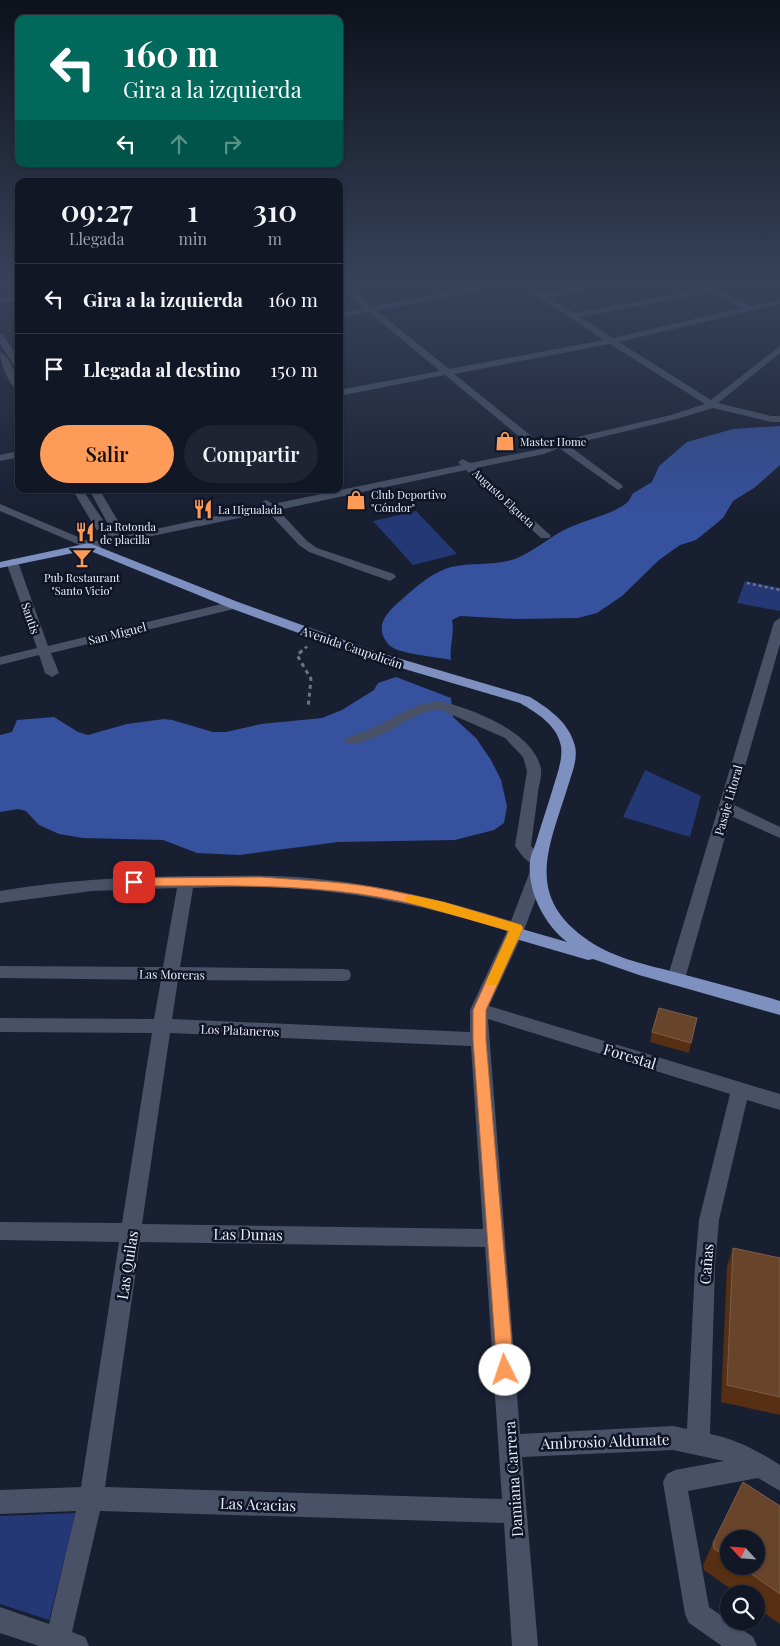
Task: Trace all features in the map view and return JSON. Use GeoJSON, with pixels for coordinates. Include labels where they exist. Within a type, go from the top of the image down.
{"type":"FeatureCollection","features":[{"type":"Feature","properties":{"kind":"main road"},"geometry":{"type":"LineString","coordinates":[[6,564],[89,546]]}},
{"type":"Feature","properties":{"kind":"main road","name":"Avenida Caupolicán"},"geometry":{"type":"LineString","coordinates":[[89,546],[234,605],[372,655],[513,695],[536,706],[554,721],[565,737],[568,746],[568,763],[538,867]]}},
{"type":"Feature","properties":{"kind":"main road"},"geometry":{"type":"LineString","coordinates":[[538,867],[542,897],[556,922],[581,944],[614,961]]}},
{"type":"Feature","properties":{"kind":"main road"},"geometry":{"type":"LineString","coordinates":[[516,931],[780,1008]]}},
{"type":"Feature","properties":{"kind":"street"},"geometry":{"type":"LineString","coordinates":[[435,363],[536,445]]}},
{"type":"Feature","properties":{"kind":"street"},"geometry":{"type":"LineString","coordinates":[[343,392],[495,363]]}},
{"type":"Feature","properties":{"kind":"street"},"geometry":{"type":"LineString","coordinates":[[646,363],[713,404],[780,419]]}},
{"type":"Feature","properties":{"kind":"street"},"geometry":{"type":"LineString","coordinates":[[343,488],[466,463],[544,451],[560,444],[674,417],[713,404],[763,363]]}},
{"type":"Feature","properties":{"kind":"street"},"geometry":{"type":"LineString","coordinates":[[466,463],[536,445],[560,444],[618,487]]}},
{"type":"Feature","properties":{"kind":"street"},"geometry":{"type":"LineString","coordinates":[[0,458],[15,455]]}},
{"type":"Feature","properties":{"kind":"street","name":"Augusto Elgueta"},"geometry":{"type":"LineString","coordinates":[[466,463],[545,536]]}},
{"type":"Feature","properties":{"kind":"street"},"geometry":{"type":"LineString","coordinates":[[79,493],[102,530],[113,540]]}},
{"type":"Feature","properties":{"kind":"street"},"geometry":{"type":"LineString","coordinates":[[96,493],[115,526],[113,540]]}},
{"type":"Feature","properties":{"kind":"street"},"geometry":{"type":"LineString","coordinates":[[89,546],[320,493]]}},
{"type":"Feature","properties":{"kind":"street"},"geometry":{"type":"LineString","coordinates":[[268,506],[302,543],[313,550],[390,577]]}},
{"type":"Feature","properties":{"kind":"street","name":"Avenida Caupolicán"},"geometry":{"type":"LineString","coordinates":[[0,507],[89,546]]}},
{"type":"Feature","properties":{"kind":"street","name":"Santis"},"geometry":{"type":"LineString","coordinates":[[6,564],[52,673]]}},
{"type":"Feature","properties":{"kind":"street","name":"San Miguel"},"geometry":{"type":"LineString","coordinates":[[0,661],[234,605]]}},
{"type":"Feature","properties":{"kind":"street","name":"Pasaje Litoral"},"geometry":{"type":"LineString","coordinates":[[676,979],[780,622]]}},
{"type":"Feature","properties":{"kind":"street"},"geometry":{"type":"LineString","coordinates":[[351,741],[383,728],[401,717],[427,706],[440,705],[498,728],[510,735],[530,757],[534,771],[523,846],[538,867]]}},
{"type":"Feature","properties":{"kind":"street"},"geometry":{"type":"LineString","coordinates":[[726,807],[780,833]]}},
{"type":"Feature","properties":{"kind":"street","name":"Damiana Carrera"},"geometry":{"type":"LineString","coordinates":[[525,1646],[496,1238],[479,1040],[479,1010],[516,931],[538,867]]}},
{"type":"Feature","properties":{"kind":"street"},"geometry":{"type":"LineString","coordinates":[[0,898],[82,885],[152,881],[288,883],[372,892],[444,906],[516,931]]}},
{"type":"Feature","properties":{"kind":"street","name":"Las Quilas"},"geometry":{"type":"LineString","coordinates":[[64,1644],[91,1499],[162,1026],[186,882]]}},
{"type":"Feature","properties":{"kind":"street","name":"Las Moreras"},"geometry":{"type":"LineString","coordinates":[[0,972],[343,975]]}},
{"type":"Feature","properties":{"kind":"street","name":"Forestal"},"geometry":{"type":"LineString","coordinates":[[479,1010],[780,1102]]}},
{"type":"Feature","properties":{"kind":"street","name":"Los Plataneros"},"geometry":{"type":"LineString","coordinates":[[0,1025],[162,1026],[479,1040]]}},
{"type":"Feature","properties":{"kind":"street","name":"Cañas"},"geometry":{"type":"LineString","coordinates":[[698,1442],[705,1267],[710,1220],[740,1090]]}},
{"type":"Feature","properties":{"kind":"street","name":"Las Dunas"},"geometry":{"type":"LineString","coordinates":[[0,1231],[496,1238]]}},
{"type":"Feature","properties":{"kind":"street","name":"Ambrosio Aldunate"},"geometry":{"type":"LineString","coordinates":[[511,1446],[672,1438],[719,1447],[770,1473]]}},
{"type":"Feature","properties":{"kind":"street"},"geometry":{"type":"LineString","coordinates":[[744,1646],[698,1614],[675,1482],[770,1473]]}},
{"type":"Feature","properties":{"kind":"street","name":"Las Acacias"},"geometry":{"type":"LineString","coordinates":[[0,1502],[91,1499],[516,1511]]}},
{"type":"Feature","properties":{"kind":"street"},"geometry":{"type":"LineString","coordinates":[[0,1620],[64,1644]]}},
{"type":"Feature","properties":{"kind":"path"},"geometry":{"type":"LineString","coordinates":[[748,584],[780,590]]}},
{"type":"Feature","properties":{"kind":"path"},"geometry":{"type":"LineString","coordinates":[[301,641],[309,644],[298,655],[311,679],[308,708]]}},
{"type":"Feature","properties":{"kind":"shaded area"},"geometry":{"type":"Polygon","coordinates":[[[780,426],[780,465],[754,488],[733,501],[723,518],[706,532],[696,540],[680,545],[659,560],[622,596],[597,613],[578,618],[517,619],[460,616],[452,620],[451,660],[400,651],[389,645],[384,637],[383,622],[391,609],[428,578],[439,572],[451,567],[515,559],[564,530],[619,508],[627,502],[632,494],[652,482],[659,466],[687,442],[733,429],[780,426]]]}},
{"type":"Feature","properties":{"kind":"shaded area"},"geometry":{"type":"Polygon","coordinates":[[[416,511],[457,554],[413,565],[373,521],[416,511]]]}},
{"type":"Feature","properties":{"kind":"shaded area"},"geometry":{"type":"Polygon","coordinates":[[[745,581],[780,588],[780,611],[737,603],[745,581]]]}},
{"type":"Feature","properties":{"kind":"shaded area"},"geometry":{"type":"Polygon","coordinates":[[[396,677],[451,698],[453,717],[476,738],[491,760],[501,780],[507,806],[504,823],[494,830],[455,840],[338,842],[239,855],[197,853],[163,840],[83,838],[59,834],[39,825],[26,811],[18,809],[0,812],[0,735],[12,732],[17,720],[54,717],[78,732],[88,735],[127,724],[164,719],[213,732],[226,732],[261,724],[322,718],[342,710],[374,690],[378,683],[396,677]]]}},
{"type":"Feature","properties":{"kind":"shaded area"},"geometry":{"type":"Polygon","coordinates":[[[645,770],[701,796],[690,837],[623,817],[645,770]]]}},
{"type":"Feature","properties":{"kind":"shaded area"},"geometry":{"type":"Polygon","coordinates":[[[76,1513],[49,1620],[0,1604],[0,1516],[76,1513]]]}},
{"type":"Feature","properties":{"kind":"building"},"geometry":{"type":"Polygon","coordinates":[[[659,1008],[697,1018],[691,1043],[652,1032],[659,1008]]]}},
{"type":"Feature","properties":{"kind":"building"},"geometry":{"type":"Polygon","coordinates":[[[733,1248],[780,1258],[780,1397],[727,1385],[733,1248]]]}},
{"type":"Feature","properties":{"kind":"building"},"geometry":{"type":"Polygon","coordinates":[[[743,1482],[780,1506],[780,1594],[753,1575],[765,1575],[765,1530],[720,1530],[720,1553],[714,1549],[713,1543],[743,1482]]]}},
{"type":"Feature","properties":{"kind":"slow traffic"},"geometry":{"type":"LineString","coordinates":[[411,899],[444,906],[516,928],[492,982]]}},
{"type":"Feature","properties":{"kind":"place","name":"Master Home"},"geometry":{"type":"Point","coordinates":[505,441]}},
{"type":"Feature","properties":{"kind":"place","name":"Club Deportivo \"Cóndor\""},"geometry":{"type":"Point","coordinates":[356,500]}},
{"type":"Feature","properties":{"kind":"place","name":"La Higualada"},"geometry":{"type":"Point","coordinates":[203,509]}},
{"type":"Feature","properties":{"kind":"place","name":"La Rotonda de placilla"},"geometry":{"type":"Point","coordinates":[85,532]}},
{"type":"Feature","properties":{"kind":"place","name":"Pub Restaurant \"Santo Vicio\""},"geometry":{"type":"Point","coordinates":[82,558]}},
{"type":"Feature","properties":{"kind":"route"},"geometry":{"type":"LineString","coordinates":[[134,882],[261,881],[335,886],[444,906],[516,928],[479,1010],[479,1040],[505,1370]]}}]}
